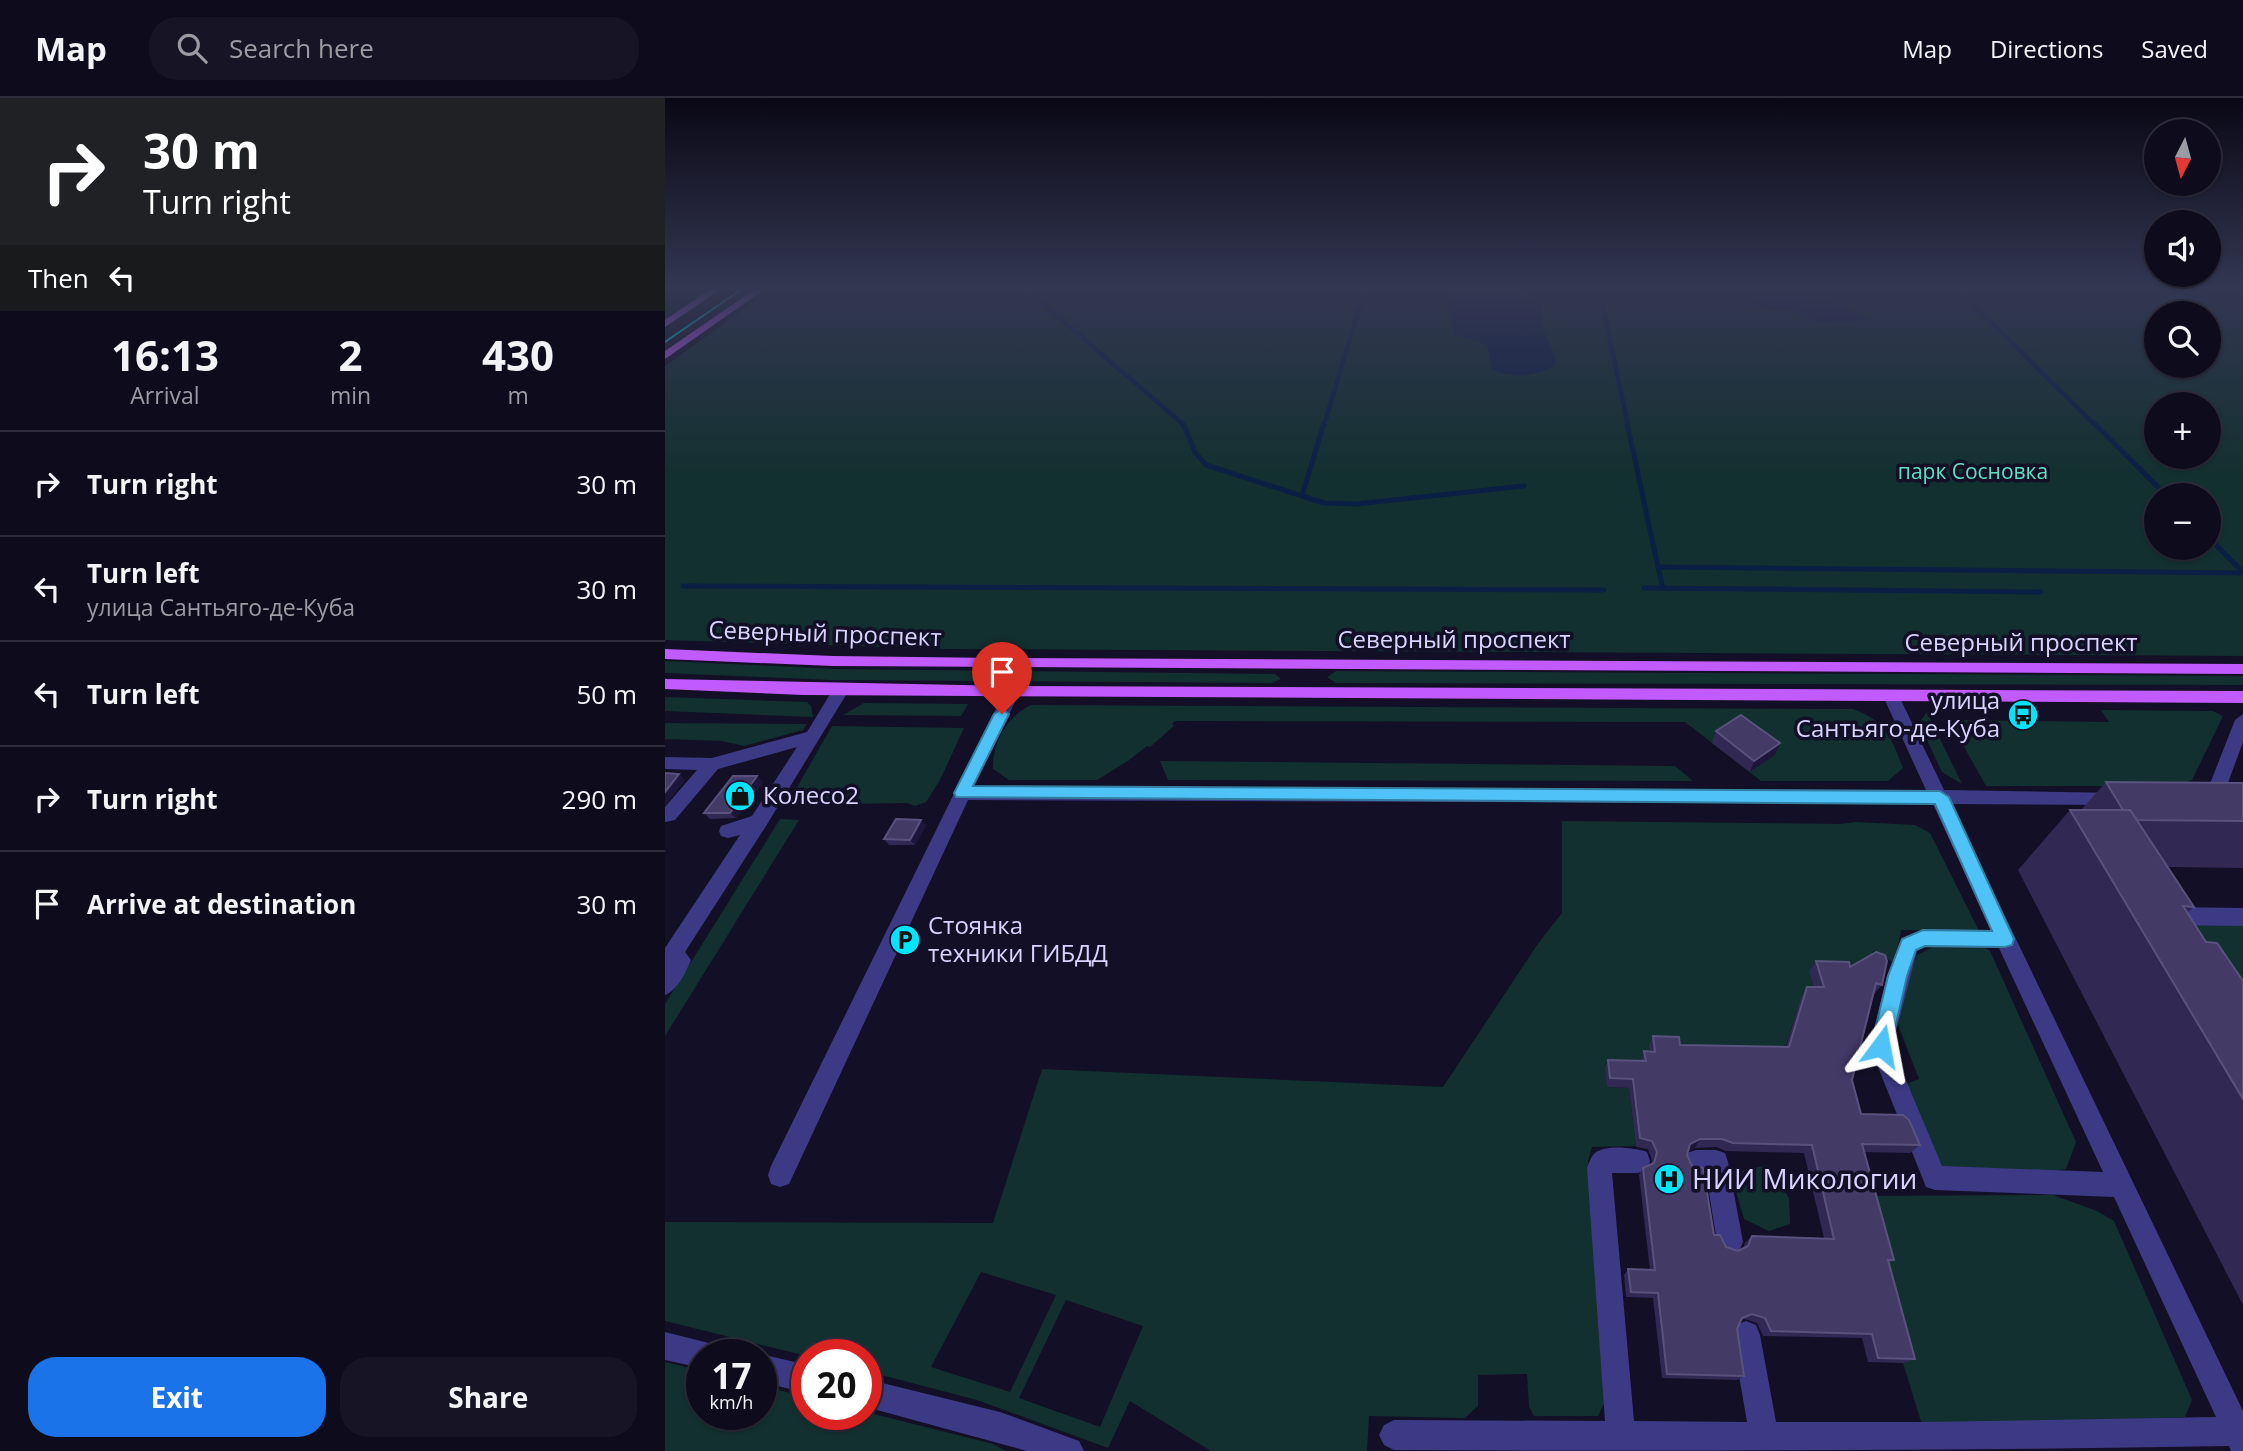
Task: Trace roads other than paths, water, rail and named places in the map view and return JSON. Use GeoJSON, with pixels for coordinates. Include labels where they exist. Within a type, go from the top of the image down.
{"type":"FeatureCollection","features":[{"type":"Feature","properties":{"kind":"main road","name":"Северный проспект"},"geometry":{"type":"LineString","coordinates":[[665,654],[833,661],[2243,668]]}},
{"type":"Feature","properties":{"kind":"main road"},"geometry":{"type":"LineString","coordinates":[[1303,694],[1309,664]]}},
{"type":"Feature","properties":{"kind":"main road"},"geometry":{"type":"LineString","coordinates":[[665,684],[1012,692],[2243,698]]}},
{"type":"Feature","properties":{"kind":"street"},"geometry":{"type":"LineString","coordinates":[[665,966],[741,844],[760,821],[841,690]]}},
{"type":"Feature","properties":{"kind":"street"},"geometry":{"type":"LineString","coordinates":[[780,1175],[1012,692]]}},
{"type":"Feature","properties":{"kind":"street"},"geometry":{"type":"LineString","coordinates":[[1394,1435],[2240,1437],[1891,696]]}},
{"type":"Feature","properties":{"kind":"street"},"geometry":{"type":"LineString","coordinates":[[2233,799],[2206,799],[2243,720]]}},
{"type":"Feature","properties":{"kind":"street"},"geometry":{"type":"LineString","coordinates":[[665,762],[712,764],[814,736]]}},
{"type":"Feature","properties":{"kind":"street"},"geometry":{"type":"LineString","coordinates":[[665,815],[669,815],[712,764]]}},
{"type":"Feature","properties":{"kind":"street"},"geometry":{"type":"LineString","coordinates":[[962,793],[2130,799]]}},
{"type":"Feature","properties":{"kind":"street"},"geometry":{"type":"LineString","coordinates":[[728,831],[760,821]]}},
{"type":"Feature","properties":{"kind":"street"},"geometry":{"type":"LineString","coordinates":[[665,985],[753,844],[760,821]]}},
{"type":"Feature","properties":{"kind":"street"},"geometry":{"type":"LineString","coordinates":[[2157,937],[2144,916],[2239,922]]}},
{"type":"Feature","properties":{"kind":"street"},"geometry":{"type":"LineString","coordinates":[[2005,939],[1923,938],[1909,945],[1898,976],[1881,1046],[1935,1178],[2120,1185]]}},
{"type":"Feature","properties":{"kind":"street"},"geometry":{"type":"LineString","coordinates":[[1621,1436],[1599,1168],[1604,1161],[1638,1161]]}},
{"type":"Feature","properties":{"kind":"street"},"geometry":{"type":"LineString","coordinates":[[1696,1162],[1716,1162],[1730,1242]]}},
{"type":"Feature","properties":{"kind":"street"},"geometry":{"type":"LineString","coordinates":[[1746,1335],[1764,1436]]}},
{"type":"Feature","properties":{"kind":"street"},"geometry":{"type":"LineString","coordinates":[[665,1346],[686,1350]]}},
{"type":"Feature","properties":{"kind":"street"},"geometry":{"type":"LineString","coordinates":[[882,1397],[1000,1427],[1069,1451]]}},
{"type":"Feature","properties":{"kind":"water"},"geometry":{"type":"Polygon","coordinates":[[[1489,352],[1553,352],[1556,360],[1553,366],[1539,373],[1506,374],[1492,369],[1489,352]]]}},
{"type":"Feature","properties":{"kind":"waterway"},"geometry":{"type":"LineString","coordinates":[[1099,352],[1184,425]]}},
{"type":"Feature","properties":{"kind":"waterway"},"geometry":{"type":"LineString","coordinates":[[1324,425],[1346,352]]}},
{"type":"Feature","properties":{"kind":"waterway"},"geometry":{"type":"LineString","coordinates":[[1612,352],[1628,425]]}},
{"type":"Feature","properties":{"kind":"waterway"},"geometry":{"type":"LineString","coordinates":[[2022,352],[2095,425]]}},
{"type":"Feature","properties":{"kind":"waterway"},"geometry":{"type":"LineString","coordinates":[[1302,496],[1324,423]]}},
{"type":"Feature","properties":{"kind":"waterway"},"geometry":{"type":"LineString","coordinates":[[1627,423],[1658,567]]}},
{"type":"Feature","properties":{"kind":"waterway"},"geometry":{"type":"LineString","coordinates":[[2094,423],[2154,483]]}},
{"type":"Feature","properties":{"kind":"waterway"},"geometry":{"type":"LineString","coordinates":[[1184,425],[1195,452],[1206,465],[1302,496]]}},
{"type":"Feature","properties":{"kind":"waterway"},"geometry":{"type":"LineString","coordinates":[[1302,496],[1324,503],[1356,504],[1524,486]]}},
{"type":"Feature","properties":{"kind":"waterway"},"geometry":{"type":"LineString","coordinates":[[2221,550],[2243,572]]}},
{"type":"Feature","properties":{"kind":"waterway"},"geometry":{"type":"LineString","coordinates":[[1658,567],[2243,573]]}},
{"type":"Feature","properties":{"kind":"waterway"},"geometry":{"type":"LineString","coordinates":[[1658,567],[1663,588]]}},
{"type":"Feature","properties":{"kind":"waterway"},"geometry":{"type":"LineString","coordinates":[[683,586],[1604,590]]}},
{"type":"Feature","properties":{"kind":"waterway"},"geometry":{"type":"LineString","coordinates":[[1644,588],[2041,592]]}},
{"type":"Feature","properties":{"kind":"place","name":"улица Сантьяго-де-Куба"},"geometry":{"type":"Point","coordinates":[2023,715]}},
{"type":"Feature","properties":{"kind":"place","name":"Колесо2"},"geometry":{"type":"Point","coordinates":[740,796]}},
{"type":"Feature","properties":{"kind":"place","name":"Стоянка техники ГИБДД"},"geometry":{"type":"Point","coordinates":[905,940]}},
{"type":"Feature","properties":{"kind":"place","name":"НИИ Микологии"},"geometry":{"type":"Point","coordinates":[1669,1179]}},
{"type":"Feature","properties":{"kind":"park label","name":"парк Сосновка"},"geometry":{"type":"Point","coordinates":[1973,472]}}]}
